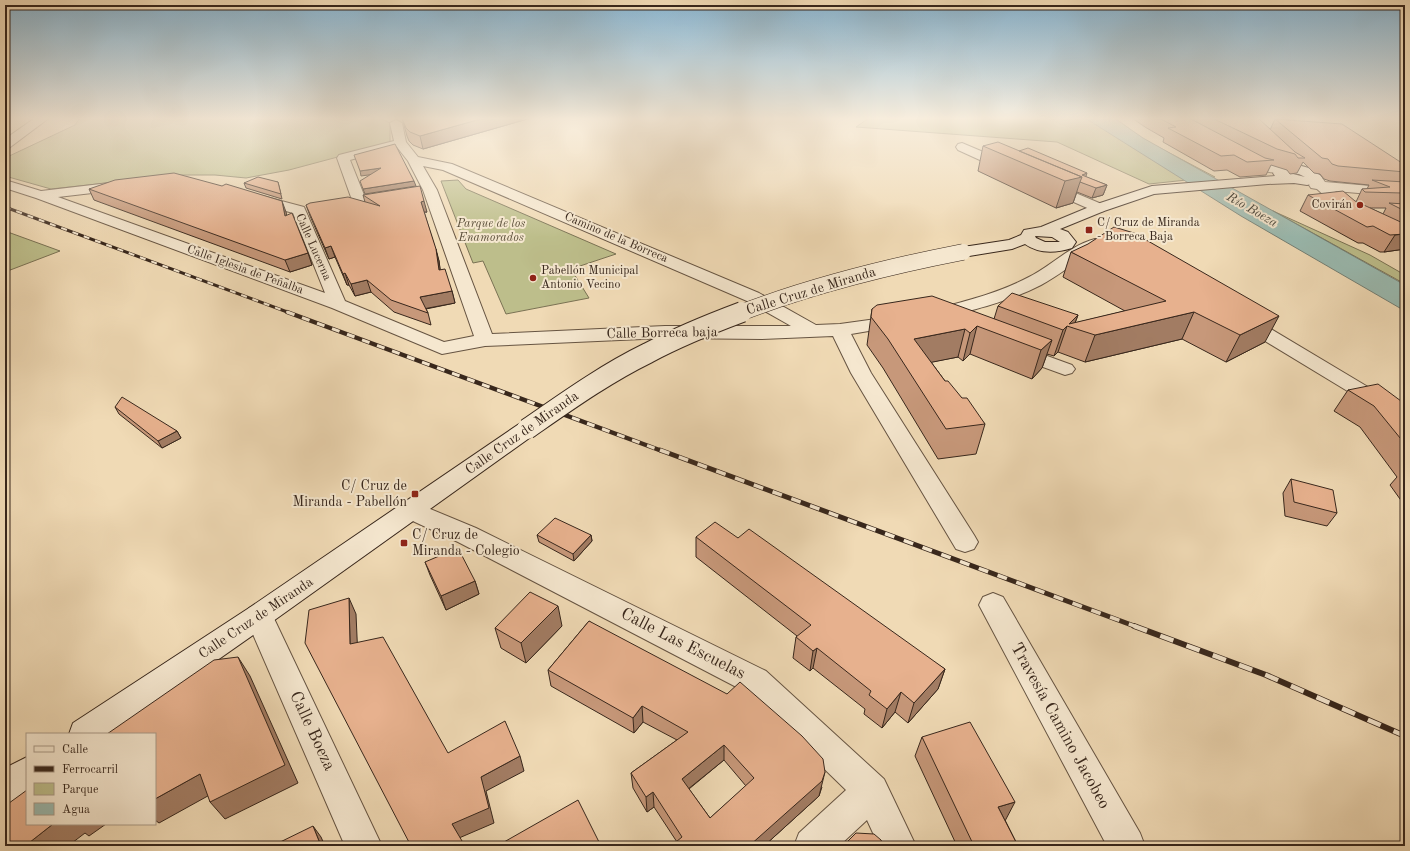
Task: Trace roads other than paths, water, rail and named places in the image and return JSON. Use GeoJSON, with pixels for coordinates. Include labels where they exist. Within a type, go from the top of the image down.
{"type":"FeatureCollection","features":[{"type":"Feature","properties":{"kind":"street"},"geometry":{"type":"LineString","coordinates":[[344,158],[359,200]]}},
{"type":"Feature","properties":{"kind":"street"},"geometry":{"type":"LineString","coordinates":[[986,158],[1018,172]]}},
{"type":"Feature","properties":{"kind":"street"},"geometry":{"type":"LineString","coordinates":[[414,160],[430,190],[485,340]]}},
{"type":"Feature","properties":{"kind":"street","name":"Camino de la Borreca"},"geometry":{"type":"LineString","coordinates":[[414,160],[447,167],[641,249],[753,298],[812,331]]}},
{"type":"Feature","properties":{"kind":"street"},"geometry":{"type":"LineString","coordinates":[[1245,160],[1258,166],[1309,179],[1405,193]]}},
{"type":"Feature","properties":{"kind":"street"},"geometry":{"type":"LineString","coordinates":[[1282,171],[1309,179],[1352,213],[1405,239]]}},
{"type":"Feature","properties":{"kind":"street","name":"Calle Cruz de Miranda"},"geometry":{"type":"LineString","coordinates":[[86,733],[259,616],[575,396],[647,353],[722,320],[782,297],[861,274],[963,252],[1039,240],[1076,218],[1099,208],[1152,190],[1282,171]]}},
{"type":"Feature","properties":{"kind":"street"},"geometry":{"type":"LineString","coordinates":[[1032,178],[1099,208]]}},
{"type":"Feature","properties":{"kind":"street","name":"Calle Iglesia de Peñalba"},"geometry":{"type":"LineString","coordinates":[[5,184],[41,195],[338,304],[442,348],[485,340]]}},
{"type":"Feature","properties":{"kind":"street"},"geometry":{"type":"LineString","coordinates":[[41,195],[129,184]]}},
{"type":"Feature","properties":{"kind":"street"},"geometry":{"type":"LineString","coordinates":[[414,192],[430,190]]}},
{"type":"Feature","properties":{"kind":"street","name":"Calle Lucerna"},"geometry":{"type":"LineString","coordinates":[[239,193],[299,210],[338,304]]}},
{"type":"Feature","properties":{"kind":"street"},"geometry":{"type":"LineString","coordinates":[[344,203],[375,198]]}},
{"type":"Feature","properties":{"kind":"street"},"geometry":{"type":"LineString","coordinates":[[299,210],[314,208]]}},
{"type":"Feature","properties":{"kind":"street"},"geometry":{"type":"LineString","coordinates":[[1352,213],[1386,214]]}},
{"type":"Feature","properties":{"kind":"street","name":"Calle Cruz de Miranda"},"geometry":{"type":"LineString","coordinates":[[1039,240],[1059,247],[1066,245],[1068,242],[1064,238],[1076,218]]}},
{"type":"Feature","properties":{"kind":"street"},"geometry":{"type":"LineString","coordinates":[[1064,238],[1089,247]]}},
{"type":"Feature","properties":{"kind":"street"},"geometry":{"type":"LineString","coordinates":[[1039,240],[1072,256]]}},
{"type":"Feature","properties":{"kind":"street","name":"Calle Borreca baja"},"geometry":{"type":"LineString","coordinates":[[485,340],[658,332],[762,333],[840,330],[921,317],[1005,295],[1036,281],[1072,256],[1095,244],[1113,245]]}},
{"type":"Feature","properties":{"kind":"street"},"geometry":{"type":"LineString","coordinates":[[1226,309],[1361,391],[1405,425]]}},
{"type":"Feature","properties":{"kind":"street"},"geometry":{"type":"LineString","coordinates":[[921,317],[957,327]]}},
{"type":"Feature","properties":{"kind":"street"},"geometry":{"type":"LineString","coordinates":[[840,330],[861,374],[965,542]]}},
{"type":"Feature","properties":{"kind":"street"},"geometry":{"type":"LineString","coordinates":[[1000,344],[1065,369]]}},
{"type":"Feature","properties":{"kind":"street","name":"Calle Las Escuelas"},"geometry":{"type":"LineString","coordinates":[[411,510],[467,535],[755,681],[872,791],[898,846]]}},
{"type":"Feature","properties":{"kind":"street","name":"Travesía Camino Jacobeo"},"geometry":{"type":"LineString","coordinates":[[993,605],[1127,846]]}},
{"type":"Feature","properties":{"kind":"street","name":"Calle Boeza"},"geometry":{"type":"LineString","coordinates":[[259,616],[364,846]]}},
{"type":"Feature","properties":{"kind":"street"},"geometry":{"type":"LineString","coordinates":[[5,788],[26,775]]}},
{"type":"Feature","properties":{"kind":"street"},"geometry":{"type":"LineString","coordinates":[[812,846],[872,791]]}},
{"type":"Feature","properties":{"kind":"water","name":"Río Boeza"},"geometry":{"type":"Polygon","coordinates":[[[1148,158],[1178,158],[1405,285],[1405,311],[1241,216],[1148,158]]]}},
{"type":"Feature","properties":{"kind":"railway"},"geometry":{"type":"LineString","coordinates":[[5,207],[290,313]]}},
{"type":"Feature","properties":{"kind":"railway"},"geometry":{"type":"LineString","coordinates":[[287,312],[662,451]]}},
{"type":"Feature","properties":{"kind":"railway"},"geometry":{"type":"LineString","coordinates":[[660,450],[1137,627]]}},
{"type":"Feature","properties":{"kind":"railway"},"geometry":{"type":"LineString","coordinates":[[1134,626],[1266,675],[1405,736]]}},
{"type":"Feature","properties":{"kind":"place","name":"Covirán"},"geometry":{"type":"Point","coordinates":[1360,205]}},
{"type":"Feature","properties":{"kind":"place","name":"C/ Cruz de Miranda - Borreca Baja"},"geometry":{"type":"Point","coordinates":[1089,230]}},
{"type":"Feature","properties":{"kind":"place","name":"Pabellón Municipal Antonio Vecino"},"geometry":{"type":"Point","coordinates":[533,278]}},
{"type":"Feature","properties":{"kind":"place","name":"C/ Cruz de Miranda - Pabellón"},"geometry":{"type":"Point","coordinates":[415,494]}},
{"type":"Feature","properties":{"kind":"place","name":"C/ Cruz de Miranda - Colegio"},"geometry":{"type":"Point","coordinates":[404,543]}},
{"type":"Feature","properties":{"kind":"park label","name":"Parque de los Enamorados"},"geometry":{"type":"Point","coordinates":[491,231]}}]}
